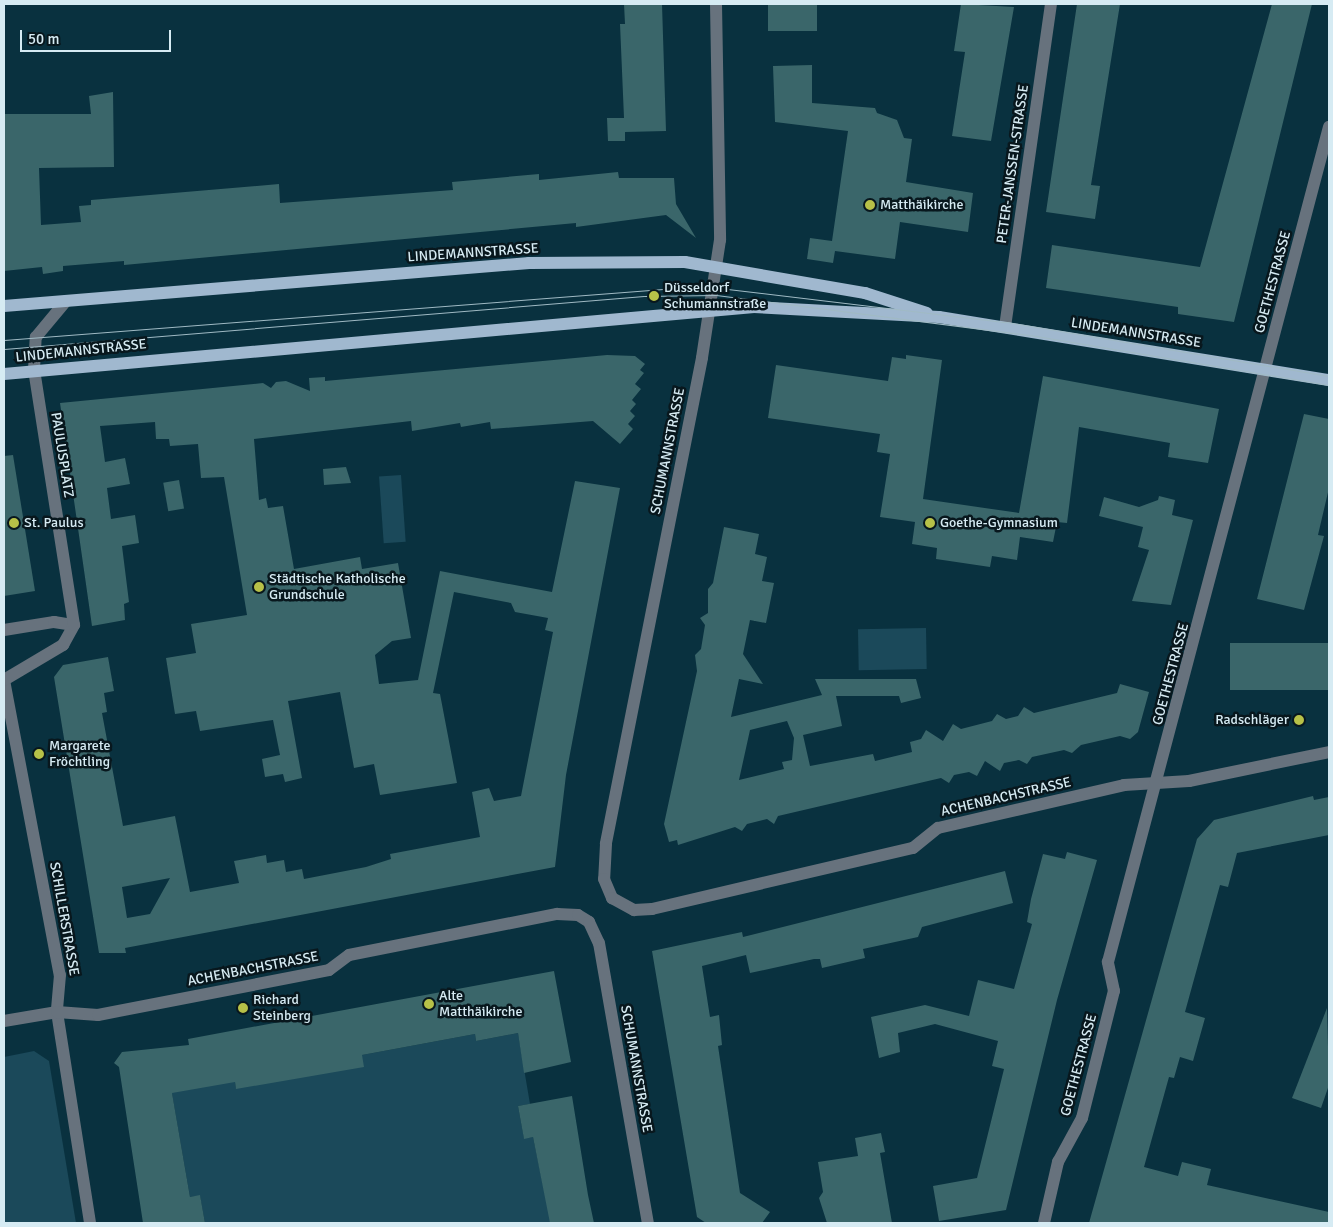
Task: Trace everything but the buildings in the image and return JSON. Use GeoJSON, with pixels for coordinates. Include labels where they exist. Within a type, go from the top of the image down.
{"type":"FeatureCollection","features":[{"type":"Feature","properties":{"kind":"main road","name":"LINDEMANNSTRASSE"},"geometry":{"type":"LineString","coordinates":[[4,306],[529,262],[717,266],[865,293],[939,317]]}},
{"type":"Feature","properties":{"kind":"main road","name":"LINDEMANNSTRASSE"},"geometry":{"type":"LineString","coordinates":[[4,374],[754,307],[939,317],[1266,368],[1329,380]]}},
{"type":"Feature","properties":{"kind":"street","name":"SCHUMANNSTRASSE"},"geometry":{"type":"LineString","coordinates":[[612,898],[604,879],[606,844],[710,311],[717,266],[722,218],[716,4]]}},
{"type":"Feature","properties":{"kind":"street","name":"PETER-JANSSEN-STRASSE"},"geometry":{"type":"LineString","coordinates":[[1005,328],[1051,4]]}},
{"type":"Feature","properties":{"kind":"street","name":"GOETHESTRASSE"},"geometry":{"type":"LineString","coordinates":[[1044,1223],[1058,1162],[1082,1118],[1114,991],[1108,962],[1158,783],[1329,127]]}},
{"type":"Feature","properties":{"kind":"street","name":"PAULUSPLATZ"},"geometry":{"type":"LineString","coordinates":[[66,301],[36,337],[34,370],[74,625]]}},
{"type":"Feature","properties":{"kind":"street"},"geometry":{"type":"LineString","coordinates":[[4,630],[54,622],[74,625],[63,645],[4,680]]}},
{"type":"Feature","properties":{"kind":"street","name":"SCHILLERSTRASSE"},"geometry":{"type":"LineString","coordinates":[[4,680],[60,975],[57,1012],[90,1223]]}},
{"type":"Feature","properties":{"kind":"street","name":"ACHENBACHSTRASSE"},"geometry":{"type":"LineString","coordinates":[[612,898],[634,910],[652,909],[913,848],[938,828],[1124,785],[1158,783],[1329,752]]}},
{"type":"Feature","properties":{"kind":"street","name":"ACHENBACHSTRASSE"},"geometry":{"type":"LineString","coordinates":[[4,1020],[57,1012],[98,1015],[329,970],[349,955],[557,914],[578,915],[589,922]]}},
{"type":"Feature","properties":{"kind":"street","name":"SCHUMANNSTRASSE"},"geometry":{"type":"LineString","coordinates":[[589,922],[599,943],[648,1223]]}},
{"type":"Feature","properties":{"kind":"shaded area"},"geometry":{"type":"Polygon","coordinates":[[[401,475],[406,542],[384,543],[379,477],[401,475]]]}},
{"type":"Feature","properties":{"kind":"shaded area"},"geometry":{"type":"Polygon","coordinates":[[[926,628],[927,669],[859,670],[858,629],[926,628]]]}},
{"type":"Feature","properties":{"kind":"shaded area"},"geometry":{"type":"Polygon","coordinates":[[[518,1033],[530,1104],[518,1106],[524,1138],[533,1137],[551,1223],[205,1223],[200,1196],[190,1197],[170,1082],[235,1082],[236,1088],[362,1055],[475,1034],[476,1041],[518,1033]]]}},
{"type":"Feature","properties":{"kind":"shaded area"},"geometry":{"type":"Polygon","coordinates":[[[34,1051],[49,1061],[76,1223],[4,1223],[4,1057],[34,1051]]]}},
{"type":"Feature","properties":{"kind":"tram line"},"geometry":{"type":"LineString","coordinates":[[4,340],[702,286],[1006,322],[1329,376]]}},
{"type":"Feature","properties":{"kind":"tram line"},"geometry":{"type":"LineString","coordinates":[[4,349],[644,296],[716,295],[1036,336],[1329,385]]}},
{"type":"Feature","properties":{"kind":"place","name":"Matthäikirche"},"geometry":{"type":"Point","coordinates":[870,205]}},
{"type":"Feature","properties":{"kind":"place","name":"Düsseldorf Schumannstraße"},"geometry":{"type":"Point","coordinates":[654,296]}},
{"type":"Feature","properties":{"kind":"place","name":"St. Paulus"},"geometry":{"type":"Point","coordinates":[14,523]}},
{"type":"Feature","properties":{"kind":"place","name":"Goethe-Gymnasium"},"geometry":{"type":"Point","coordinates":[930,523]}},
{"type":"Feature","properties":{"kind":"place","name":"Städtische Katholische Grundschule"},"geometry":{"type":"Point","coordinates":[259,587]}},
{"type":"Feature","properties":{"kind":"place","name":"Radschläger"},"geometry":{"type":"Point","coordinates":[1299,720]}},
{"type":"Feature","properties":{"kind":"place","name":"Margarete Fröchtling"},"geometry":{"type":"Point","coordinates":[39,754]}},
{"type":"Feature","properties":{"kind":"place","name":"Alte Matthäikirche"},"geometry":{"type":"Point","coordinates":[429,1004]}},
{"type":"Feature","properties":{"kind":"place","name":"Richard Steinberg"},"geometry":{"type":"Point","coordinates":[243,1008]}}]}
